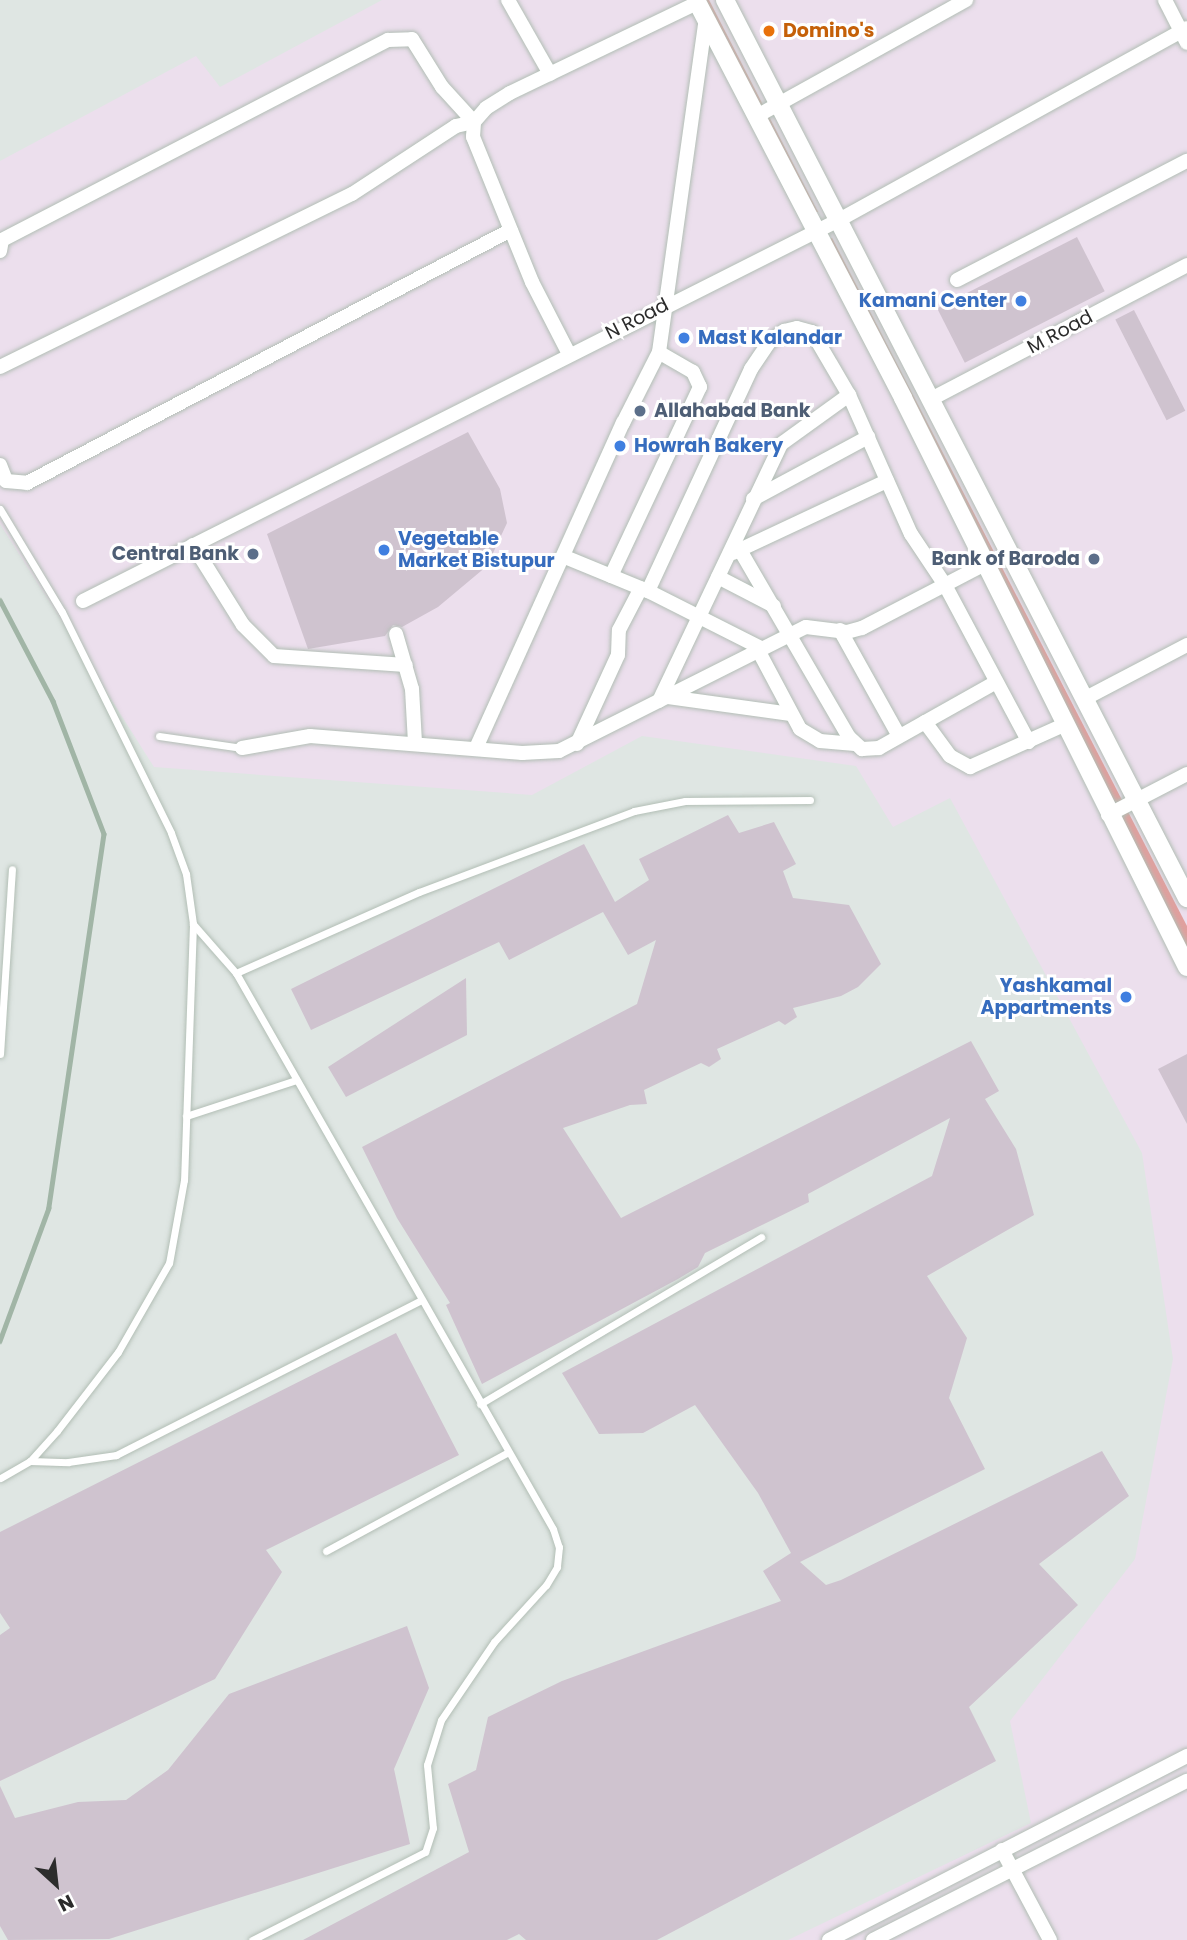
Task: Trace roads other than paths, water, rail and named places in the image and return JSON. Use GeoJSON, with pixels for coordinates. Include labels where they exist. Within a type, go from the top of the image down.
{"type":"FeatureCollection","features":[{"type":"Feature","properties":{"kind":"street"},"geometry":{"type":"LineString","coordinates":[[508,0],[550,74]]}},
{"type":"Feature","properties":{"kind":"street"},"geometry":{"type":"LineString","coordinates":[[725,0],[933,398],[1187,898]]}},
{"type":"Feature","properties":{"kind":"street"},"geometry":{"type":"LineString","coordinates":[[757,116],[966,0]]}},
{"type":"Feature","properties":{"kind":"street"},"geometry":{"type":"LineString","coordinates":[[1165,0],[1185,34]]}},
{"type":"Feature","properties":{"kind":"street"},"geometry":{"type":"LineString","coordinates":[[0,367],[352,194],[456,127],[474,122],[486,108],[550,74],[700,7]]}},
{"type":"Feature","properties":{"kind":"street"},"geometry":{"type":"LineString","coordinates":[[700,7],[985,564],[1108,815],[1187,967]]}},
{"type":"Feature","properties":{"kind":"street"},"geometry":{"type":"LineString","coordinates":[[476,748],[565,557],[622,423],[659,352],[700,7]]}},
{"type":"Feature","properties":{"kind":"street","name":"N Road"},"geometry":{"type":"LineString","coordinates":[[83,601],[665,304],[816,232],[1185,34]]}},
{"type":"Feature","properties":{"kind":"street"},"geometry":{"type":"LineString","coordinates":[[0,251],[2,240],[388,40],[412,39],[442,87],[474,122],[473,137],[569,354]]}},
{"type":"Feature","properties":{"kind":"street"},"geometry":{"type":"LineString","coordinates":[[957,280],[1187,161]]}},
{"type":"Feature","properties":{"kind":"street"},"geometry":{"type":"LineString","coordinates":[[0,465],[6,481],[27,483],[512,230]]}},
{"type":"Feature","properties":{"kind":"street","name":"M Road"},"geometry":{"type":"LineString","coordinates":[[933,398],[1187,265]]}},
{"type":"Feature","properties":{"kind":"street"},"geometry":{"type":"LineString","coordinates":[[577,744],[620,649],[619,630],[644,590],[751,369],[769,342],[797,328],[812,332],[849,395],[911,534],[945,585],[1029,742]]}},
{"type":"Feature","properties":{"kind":"street"},"geometry":{"type":"LineString","coordinates":[[611,576],[700,387],[693,372],[659,352]]}},
{"type":"Feature","properties":{"kind":"street"},"geometry":{"type":"LineString","coordinates":[[663,699],[718,577],[734,553],[754,499],[781,444],[849,395]]}},
{"type":"Feature","properties":{"kind":"street"},"geometry":{"type":"LineString","coordinates":[[754,499],[868,437]]}},
{"type":"Feature","properties":{"kind":"street"},"geometry":{"type":"LineString","coordinates":[[734,553],[887,481]]}},
{"type":"Feature","properties":{"kind":"street"},"geometry":{"type":"LineString","coordinates":[[193,545],[243,625],[274,656],[406,665]]}},
{"type":"Feature","properties":{"kind":"street"},"geometry":{"type":"LineString","coordinates":[[734,553],[792,633],[855,744]]}},
{"type":"Feature","properties":{"kind":"street"},"geometry":{"type":"LineString","coordinates":[[565,557],[700,616],[760,649],[791,714],[808,736],[855,744],[870,750],[996,682]]}},
{"type":"Feature","properties":{"kind":"street"},"geometry":{"type":"LineString","coordinates":[[242,748],[310,736],[415,742],[541,754],[577,744],[806,627],[840,630],[862,628],[985,564]]}},
{"type":"Feature","properties":{"kind":"street"},"geometry":{"type":"LineString","coordinates":[[718,577],[775,607]]}},
{"type":"Feature","properties":{"kind":"street"},"geometry":{"type":"LineString","coordinates":[[840,630],[899,736]]}},
{"type":"Feature","properties":{"kind":"street"},"geometry":{"type":"LineString","coordinates":[[396,634],[417,717],[415,742]]}},
{"type":"Feature","properties":{"kind":"street"},"geometry":{"type":"LineString","coordinates":[[1084,699],[1187,645]]}},
{"type":"Feature","properties":{"kind":"street"},"geometry":{"type":"LineString","coordinates":[[663,699],[791,714]]}},
{"type":"Feature","properties":{"kind":"street"},"geometry":{"type":"LineString","coordinates":[[925,722],[950,756],[970,767],[1064,725]]}},
{"type":"Feature","properties":{"kind":"street"},"geometry":{"type":"LineString","coordinates":[[1108,815],[1139,802],[1187,774]]}},
{"type":"Feature","properties":{"kind":"street"},"geometry":{"type":"LineString","coordinates":[[829,1940],[1187,1756]]}},
{"type":"Feature","properties":{"kind":"street"},"geometry":{"type":"LineString","coordinates":[[873,1940],[1187,1781]]}},
{"type":"Feature","properties":{"kind":"street"},"geometry":{"type":"LineString","coordinates":[[1002,1850],[1050,1940]]}},
{"type":"Feature","properties":{"kind":"lane"},"geometry":{"type":"LineString","coordinates":[[0,509],[62,612],[159,808],[186,874],[193,924],[184,1180],[169,1263],[118,1352],[30,1461],[0,1478]]}},
{"type":"Feature","properties":{"kind":"lane"},"geometry":{"type":"LineString","coordinates":[[159,736],[242,748]]}},
{"type":"Feature","properties":{"kind":"lane"},"geometry":{"type":"LineString","coordinates":[[236,973],[419,892],[634,811],[685,801],[810,800]]}},
{"type":"Feature","properties":{"kind":"lane"},"geometry":{"type":"LineString","coordinates":[[0,1054],[12,869]]}},
{"type":"Feature","properties":{"kind":"lane"},"geometry":{"type":"LineString","coordinates":[[193,924],[236,973],[553,1529],[559,1547],[556,1567],[494,1642],[441,1720],[426,1765],[432,1841],[413,1860],[252,1940]]}},
{"type":"Feature","properties":{"kind":"lane"},"geometry":{"type":"LineString","coordinates":[[186,1116],[296,1080]]}},
{"type":"Feature","properties":{"kind":"lane"},"geometry":{"type":"LineString","coordinates":[[480,1404],[761,1237]]}},
{"type":"Feature","properties":{"kind":"lane"},"geometry":{"type":"LineString","coordinates":[[30,1461],[68,1462],[116,1455],[421,1300]]}},
{"type":"Feature","properties":{"kind":"lane"},"geometry":{"type":"LineString","coordinates":[[326,1551],[508,1452]]}},
{"type":"Feature","properties":{"kind":"railway"},"geometry":{"type":"LineString","coordinates":[[0,600],[53,701],[104,834],[49,1208],[0,1341]]}},
{"type":"Feature","properties":{"kind":"place","name":"Domino's"},"geometry":{"type":"Point","coordinates":[769,31]}},
{"type":"Feature","properties":{"kind":"place","name":"Kamani Center"},"geometry":{"type":"Point","coordinates":[1021,301]}},
{"type":"Feature","properties":{"kind":"place","name":"Mast Kalandar"},"geometry":{"type":"Point","coordinates":[684,338]}},
{"type":"Feature","properties":{"kind":"place","name":"Allahabad Bank"},"geometry":{"type":"Point","coordinates":[640,411]}},
{"type":"Feature","properties":{"kind":"place","name":"Howrah Bakery"},"geometry":{"type":"Point","coordinates":[620,446]}},
{"type":"Feature","properties":{"kind":"place","name":"Vegetable Market Bistupur"},"geometry":{"type":"Point","coordinates":[384,550]}},
{"type":"Feature","properties":{"kind":"place","name":"Central Bank"},"geometry":{"type":"Point","coordinates":[253,554]}},
{"type":"Feature","properties":{"kind":"place","name":"Bank of Baroda"},"geometry":{"type":"Point","coordinates":[1094,559]}},
{"type":"Feature","properties":{"kind":"place","name":"Yashkamal Appartments"},"geometry":{"type":"Point","coordinates":[1126,997]}}]}
